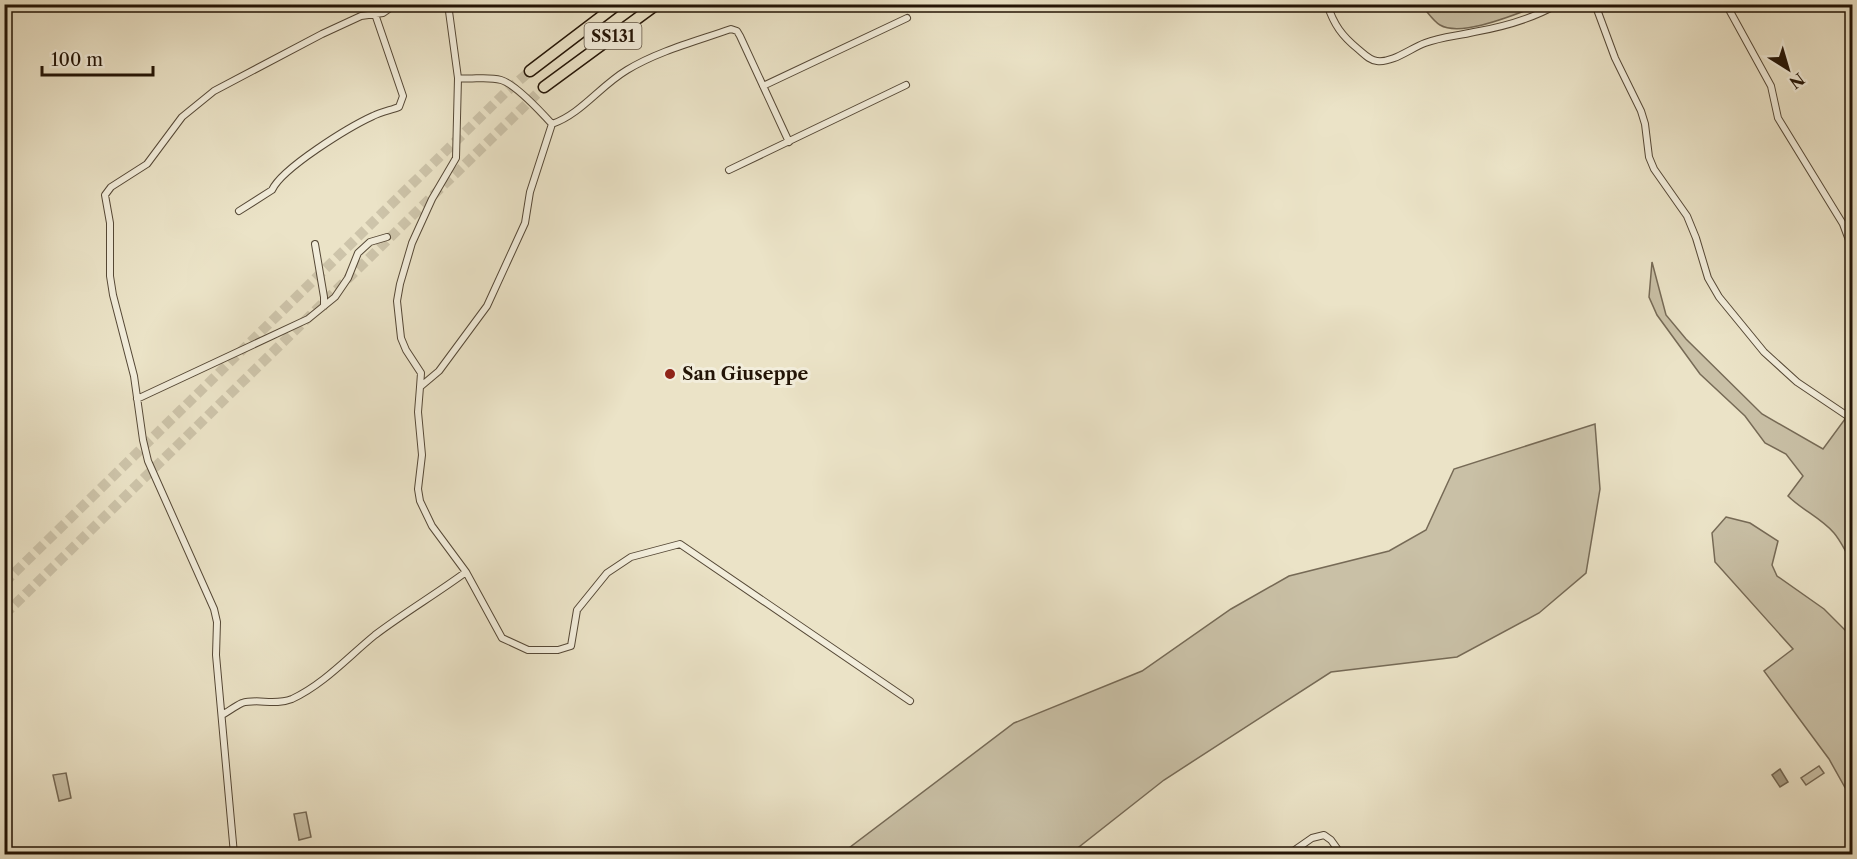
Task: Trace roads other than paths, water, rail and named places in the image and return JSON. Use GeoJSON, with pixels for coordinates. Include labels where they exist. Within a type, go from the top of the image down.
{"type":"FeatureCollection","features":[{"type":"Feature","properties":{"kind":"highway","name":"SS131"},"geometry":{"type":"LineString","coordinates":[[530,71],[618,4]]}},
{"type":"Feature","properties":{"kind":"highway","name":"SS131"},"geometry":{"type":"LineString","coordinates":[[544,87],[657,4]]}},
{"type":"Feature","properties":{"kind":"street"},"geometry":{"type":"LineString","coordinates":[[234,855],[216,655],[217,622],[214,609],[148,461],[134,376],[113,295],[110,276],[110,223],[105,195],[107,191],[147,164],[182,117],[214,91],[322,34],[361,16],[383,13],[396,4]]}},
{"type":"Feature","properties":{"kind":"street"},"geometry":{"type":"LineString","coordinates":[[448,4],[458,78],[456,158],[432,199],[412,243],[397,301],[401,338],[421,373],[418,412],[422,455],[418,489],[420,501],[432,526],[466,572],[502,638],[528,650],[558,650],[571,646],[577,610],[607,573],[631,557],[680,544],[910,701]]}},
{"type":"Feature","properties":{"kind":"street"},"geometry":{"type":"LineString","coordinates":[[1327,4],[1332,21],[1342,36],[1369,58],[1378,61],[1388,60],[1422,43],[1446,36],[1509,25],[1558,4]]}},
{"type":"Feature","properties":{"kind":"street"},"geometry":{"type":"LineString","coordinates":[[1595,4],[1615,57],[1641,111],[1645,124],[1648,157],[1687,216],[1708,278],[1719,297],[1764,352],[1797,382],[1852,419]]}},
{"type":"Feature","properties":{"kind":"street"},"geometry":{"type":"LineString","coordinates":[[1726,4],[1771,86],[1778,118],[1843,224],[1852,248]]}},
{"type":"Feature","properties":{"kind":"street"},"geometry":{"type":"LineString","coordinates":[[239,211],[272,190],[274,185],[287,173],[345,131],[374,115],[399,107],[403,96],[375,14]]}},
{"type":"Feature","properties":{"kind":"street"},"geometry":{"type":"LineString","coordinates":[[763,86],[907,18]]}},
{"type":"Feature","properties":{"kind":"street"},"geometry":{"type":"LineString","coordinates":[[552,124],[571,117],[592,96],[628,69],[731,29],[737,31],[740,36],[789,142]]}},
{"type":"Feature","properties":{"kind":"street"},"geometry":{"type":"LineString","coordinates":[[458,78],[503,80],[535,106],[552,124]]}},
{"type":"Feature","properties":{"kind":"street"},"geometry":{"type":"LineString","coordinates":[[729,170],[906,85]]}},
{"type":"Feature","properties":{"kind":"street"},"geometry":{"type":"LineString","coordinates":[[420,387],[438,371],[488,306],[525,223],[530,192],[552,124]]}},
{"type":"Feature","properties":{"kind":"street"},"geometry":{"type":"LineString","coordinates":[[137,399],[308,319],[335,297],[348,278],[358,253],[370,242],[387,237]]}},
{"type":"Feature","properties":{"kind":"street"},"geometry":{"type":"LineString","coordinates":[[315,244],[324,306]]}},
{"type":"Feature","properties":{"kind":"street"},"geometry":{"type":"LineString","coordinates":[[222,715],[242,703],[275,704],[291,699],[319,683],[377,634],[466,572]]}},
{"type":"Feature","properties":{"kind":"street"},"geometry":{"type":"LineString","coordinates":[[1289,855],[1312,838],[1324,835],[1331,840],[1341,855]]}},
{"type":"Feature","properties":{"kind":"tunnel"},"geometry":{"type":"LineString","coordinates":[[4,583],[530,71]]}},
{"type":"Feature","properties":{"kind":"tunnel"},"geometry":{"type":"LineString","coordinates":[[4,615],[544,87]]}},
{"type":"Feature","properties":{"kind":"place","name":"San Giuseppe"},"geometry":{"type":"Point","coordinates":[670,374]}}]}
